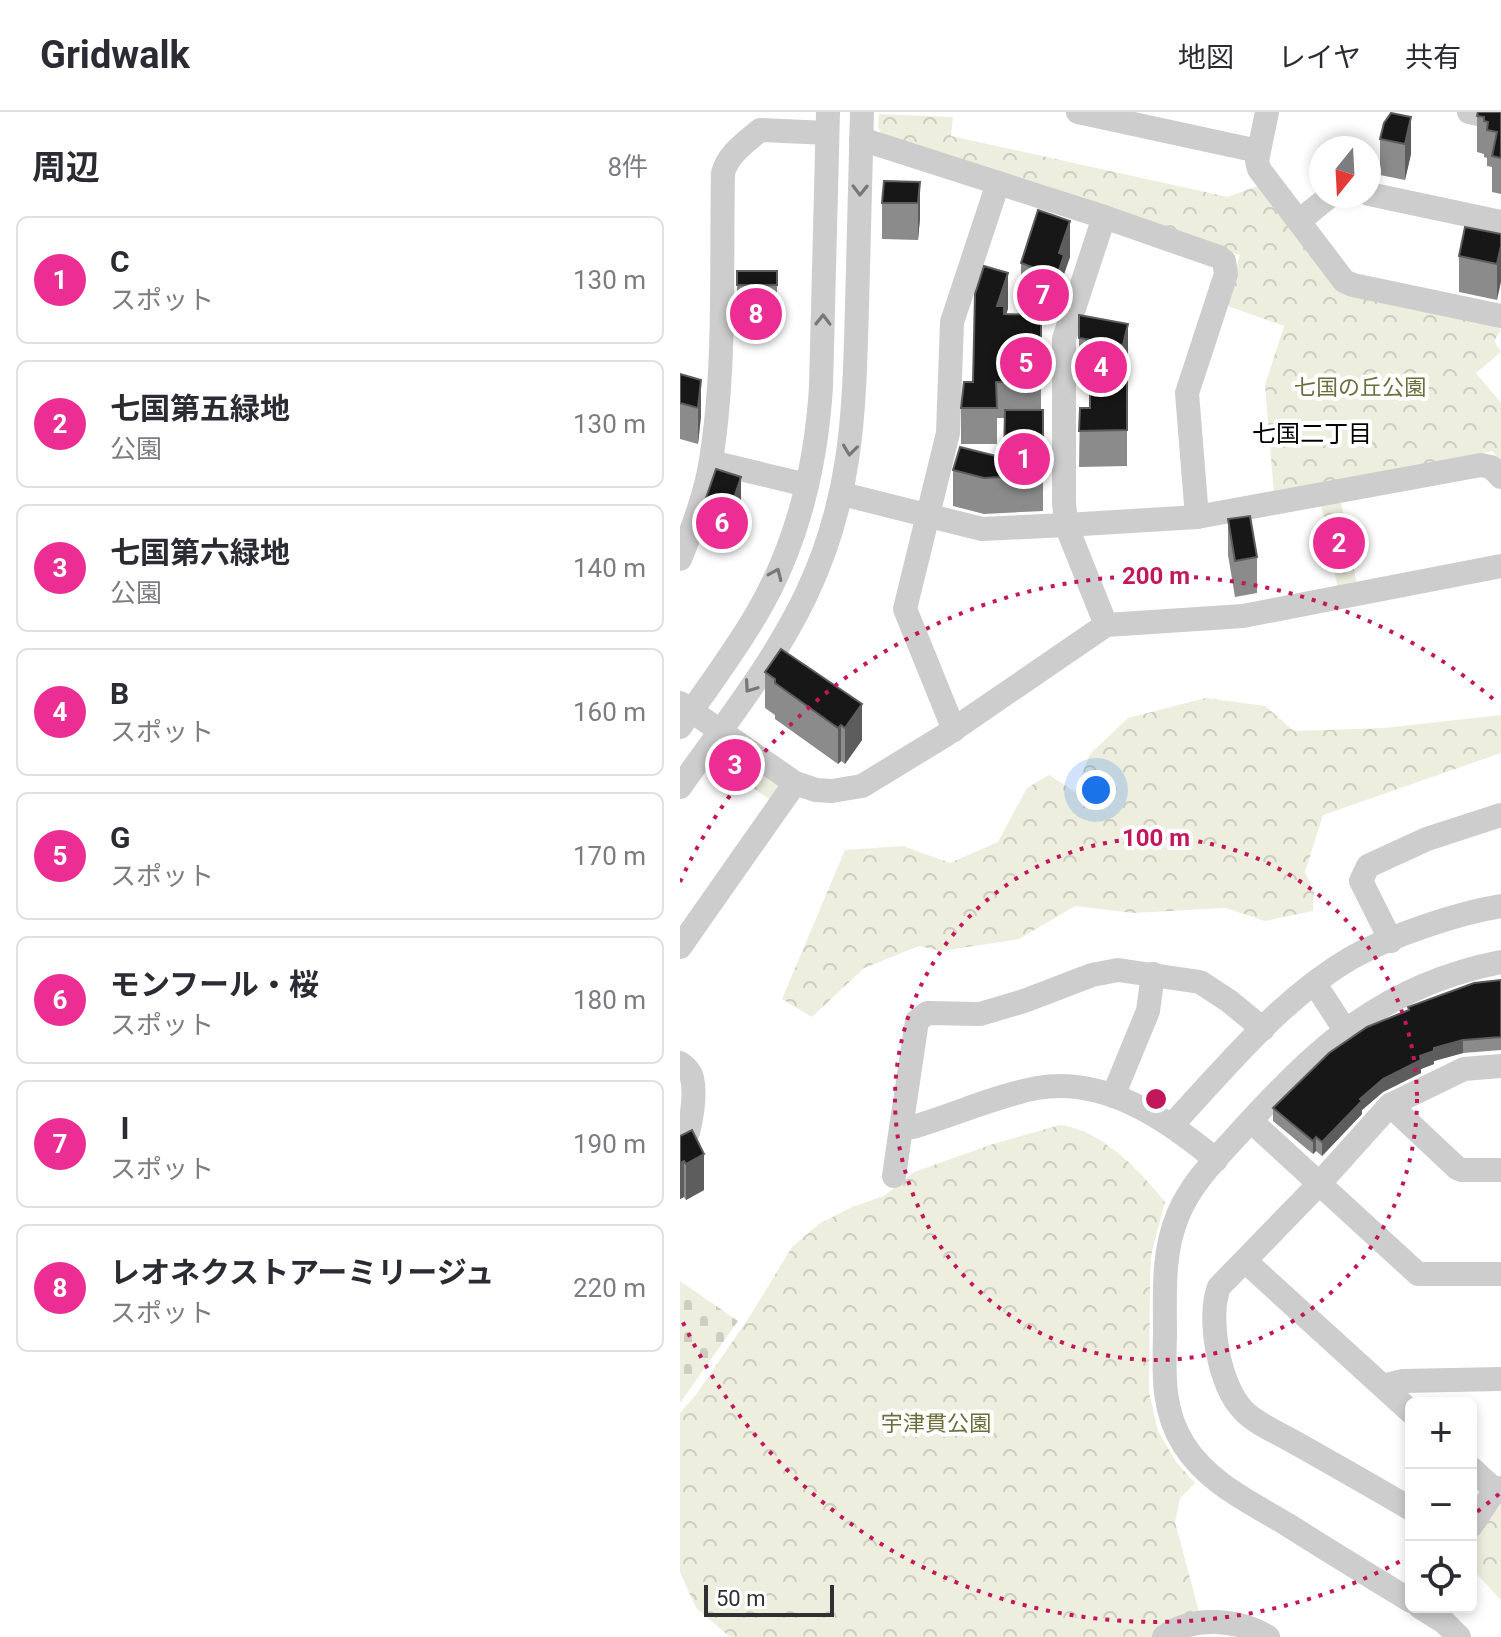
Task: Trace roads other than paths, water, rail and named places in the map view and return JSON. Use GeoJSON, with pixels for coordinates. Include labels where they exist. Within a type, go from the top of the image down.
{"type":"FeatureCollection","features":[{"type":"Feature","properties":{"kind":"street"},"geometry":{"type":"LineString","coordinates":[[680,787],[769,660],[806,594],[826,547],[842,494],[854,404],[862,112]]}},
{"type":"Feature","properties":{"kind":"street"},"geometry":{"type":"LineString","coordinates":[[1078,112],[1258,151]]}},
{"type":"Feature","properties":{"kind":"street"},"geometry":{"type":"LineString","coordinates":[[1267,112],[1258,151],[1259,169],[1348,284],[1501,316]]}},
{"type":"Feature","properties":{"kind":"street"},"geometry":{"type":"LineString","coordinates":[[1469,112],[1501,119]]}},
{"type":"Feature","properties":{"kind":"street"},"geometry":{"type":"LineString","coordinates":[[680,559],[701,502],[711,462],[718,392],[725,164],[760,130],[828,122],[821,387],[819,420],[807,485],[797,524],[777,575],[757,613],[684,714],[720,731],[795,783],[824,791],[855,789],[954,730],[1106,625],[1243,616],[1501,566]]}},
{"type":"Feature","properties":{"kind":"street"},"geometry":{"type":"LineString","coordinates":[[861,139],[1219,257],[1226,267],[1226,274],[1187,393],[1197,517]]}},
{"type":"Feature","properties":{"kind":"street"},"geometry":{"type":"LineString","coordinates":[[954,730],[905,609],[948,433],[952,322],[998,183]]}},
{"type":"Feature","properties":{"kind":"street"},"geometry":{"type":"LineString","coordinates":[[1381,197],[1501,222]]}},
{"type":"Feature","properties":{"kind":"street"},"geometry":{"type":"LineString","coordinates":[[1299,221],[1315,208]]}},
{"type":"Feature","properties":{"kind":"street"},"geometry":{"type":"LineString","coordinates":[[1104,217],[1064,339],[1066,525],[1106,625]]}},
{"type":"Feature","properties":{"kind":"street"},"geometry":{"type":"LineString","coordinates":[[711,462],[807,485]]}},
{"type":"Feature","properties":{"kind":"street"},"geometry":{"type":"LineString","coordinates":[[842,494],[982,529],[1197,517],[1481,465],[1491,467],[1501,477]]}},
{"type":"Feature","properties":{"kind":"street"},"geometry":{"type":"LineString","coordinates":[[680,947],[795,783]]}},
{"type":"Feature","properties":{"kind":"street"},"geometry":{"type":"LineString","coordinates":[[1391,941],[1361,881],[1364,870],[1427,839],[1501,815]]}},
{"type":"Feature","properties":{"kind":"street"},"geometry":{"type":"LineString","coordinates":[[1172,1125],[1263,1029],[1351,958],[1458,916],[1501,906]]}},
{"type":"Feature","properties":{"kind":"street"},"geometry":{"type":"LineString","coordinates":[[1405,1597],[1208,1475],[1191,1456],[1174,1426],[1164,1386],[1169,1241],[1189,1192],[1304,1064],[1345,1030],[1384,1005],[1456,973],[1501,962]]}},
{"type":"Feature","properties":{"kind":"street"},"geometry":{"type":"LineString","coordinates":[[894,1176],[917,1021],[922,1015],[980,1014],[1092,975],[1118,970],[1200,982],[1263,1029]]}},
{"type":"Feature","properties":{"kind":"street"},"geometry":{"type":"LineString","coordinates":[[1113,1096],[1148,1011],[1153,974]]}},
{"type":"Feature","properties":{"kind":"street"},"geometry":{"type":"LineString","coordinates":[[1315,984],[1345,1030]]}},
{"type":"Feature","properties":{"kind":"street"},"geometry":{"type":"LineString","coordinates":[[680,1063],[690,1072],[693,1083],[689,1131],[686,1142],[680,1148]]}},
{"type":"Feature","properties":{"kind":"street"},"geometry":{"type":"LineString","coordinates":[[1405,1506],[1284,1437],[1239,1406],[1219,1364],[1214,1300],[1219,1287],[1390,1105],[1464,1069],[1501,1066]]}},
{"type":"Feature","properties":{"kind":"street"},"geometry":{"type":"LineString","coordinates":[[901,1128],[913,1127],[1014,1093],[1040,1088],[1084,1087],[1113,1096],[1172,1125],[1216,1160]]}},
{"type":"Feature","properties":{"kind":"street"},"geometry":{"type":"LineString","coordinates":[[1390,1105],[1457,1168],[1501,1170]]}},
{"type":"Feature","properties":{"kind":"street"},"geometry":{"type":"LineString","coordinates":[[1251,1121],[1418,1274],[1501,1274]]}},
{"type":"Feature","properties":{"kind":"street"},"geometry":{"type":"LineString","coordinates":[[1245,1261],[1405,1406]]}},
{"type":"Feature","properties":{"kind":"street"},"geometry":{"type":"LineString","coordinates":[[1383,1386],[1403,1381],[1501,1379]]}},
{"type":"Feature","properties":{"kind":"street"},"geometry":{"type":"LineString","coordinates":[[1472,1469],[1498,1489],[1477,1518]]}},
{"type":"Feature","properties":{"kind":"street"},"geometry":{"type":"LineString","coordinates":[[1430,1613],[1459,1637]]}},
{"type":"Feature","properties":{"kind":"street"},"geometry":{"type":"LineString","coordinates":[[1164,1637],[1208,1621],[1251,1629],[1268,1637]]}},
{"type":"Feature","properties":{"kind":"place","name":"Ⅰ"},"geometry":{"type":"Point","coordinates":[1043,295]}},
{"type":"Feature","properties":{"kind":"place","name":"レオネクストアーミリージュ"},"geometry":{"type":"Point","coordinates":[756,314]}},
{"type":"Feature","properties":{"kind":"place","name":"G"},"geometry":{"type":"Point","coordinates":[1026,363]}},
{"type":"Feature","properties":{"kind":"place","name":"B"},"geometry":{"type":"Point","coordinates":[1101,367]}},
{"type":"Feature","properties":{"kind":"place","name":"C"},"geometry":{"type":"Point","coordinates":[1024,459]}},
{"type":"Feature","properties":{"kind":"place","name":"モンフール・桜"},"geometry":{"type":"Point","coordinates":[722,523]}},
{"type":"Feature","properties":{"kind":"place","name":"七国第五緑地"},"geometry":{"type":"Point","coordinates":[1339,543]}},
{"type":"Feature","properties":{"kind":"place","name":"七国第六緑地"},"geometry":{"type":"Point","coordinates":[735,765]}},
{"type":"Feature","properties":{"kind":"district","name":"七国二丁目"},"geometry":{"type":"Point","coordinates":[1312,434]}},
{"type":"Feature","properties":{"kind":"park label","name":"七国の丘公園"},"geometry":{"type":"Point","coordinates":[1360,387]}},
{"type":"Feature","properties":{"kind":"park label","name":"宇津貫公園"},"geometry":{"type":"Point","coordinates":[936,1423]}}]}
